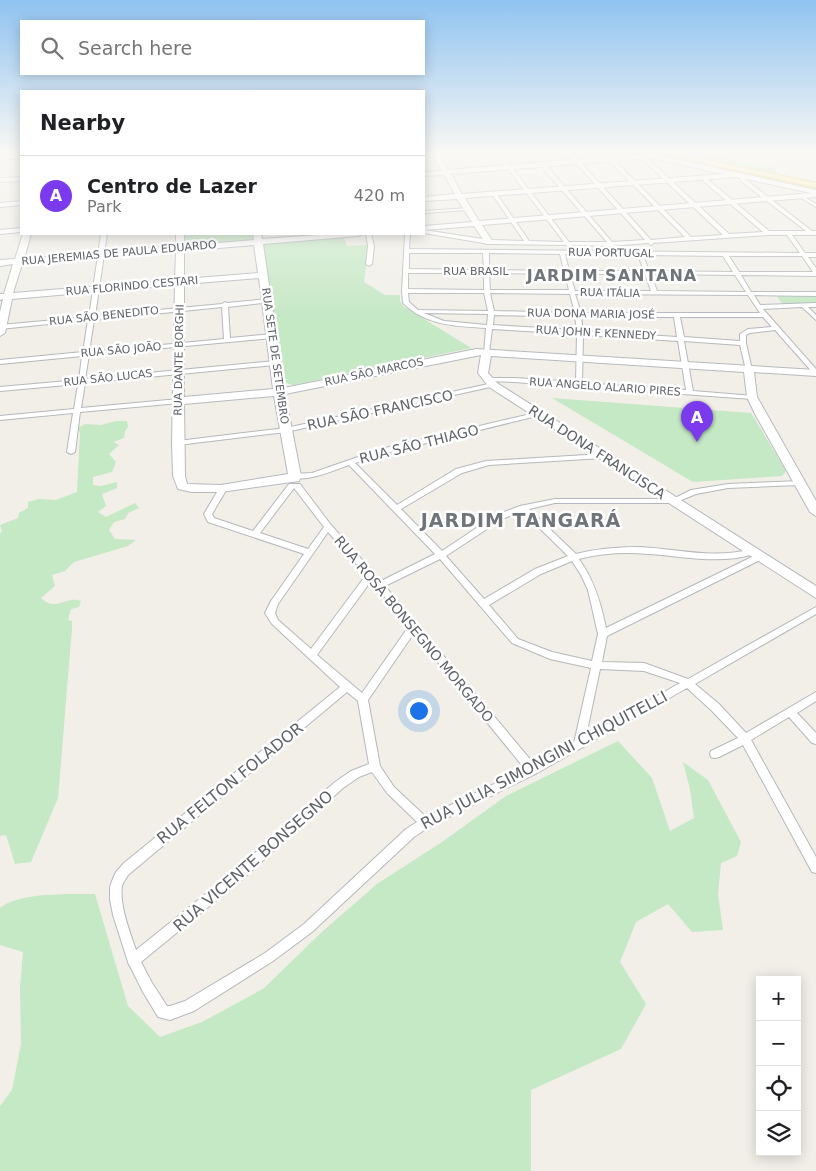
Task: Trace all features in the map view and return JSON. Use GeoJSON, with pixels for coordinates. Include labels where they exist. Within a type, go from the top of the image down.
{"type":"FeatureCollection","features":[{"type":"Feature","properties":{"kind":"street"},"geometry":{"type":"LineString","coordinates":[[503,208],[528,243]]}},
{"type":"Feature","properties":{"kind":"street"},"geometry":{"type":"LineString","coordinates":[[540,208],[573,252]]}},
{"type":"Feature","properties":{"kind":"street"},"geometry":{"type":"LineString","coordinates":[[580,208],[611,244]]}},
{"type":"Feature","properties":{"kind":"street"},"geometry":{"type":"LineString","coordinates":[[619,208],[651,243]]}},
{"type":"Feature","properties":{"kind":"street"},"geometry":{"type":"LineString","coordinates":[[425,230],[677,208]]}},
{"type":"Feature","properties":{"kind":"street"},"geometry":{"type":"LineString","coordinates":[[699,208],[728,236]]}},
{"type":"Feature","properties":{"kind":"street"},"geometry":{"type":"LineString","coordinates":[[739,208],[768,233]]}},
{"type":"Feature","properties":{"kind":"street"},"geometry":{"type":"LineString","coordinates":[[779,208],[813,233]]}},
{"type":"Feature","properties":{"kind":"street"},"geometry":{"type":"LineString","coordinates":[[425,212],[467,209],[489,242]]}},
{"type":"Feature","properties":{"kind":"street"},"geometry":{"type":"LineString","coordinates":[[660,209],[690,239]]}},
{"type":"Feature","properties":{"kind":"street"},"geometry":{"type":"LineString","coordinates":[[0,232],[20,230]]}},
{"type":"Feature","properties":{"kind":"street"},"geometry":{"type":"LineString","coordinates":[[425,230],[489,242],[568,244],[651,243],[768,233],[813,233]]}},
{"type":"Feature","properties":{"kind":"street"},"geometry":{"type":"LineString","coordinates":[[788,233],[816,273]]}},
{"type":"Feature","properties":{"kind":"street"},"geometry":{"type":"LineString","coordinates":[[1,329],[4,297],[20,261],[27,235]]}},
{"type":"Feature","properties":{"kind":"street"},"geometry":{"type":"LineString","coordinates":[[71,452],[104,235]]}},
{"type":"Feature","properties":{"kind":"street","name":"RUA DANTE BORGHI"},"geometry":{"type":"LineString","coordinates":[[180,235],[178,443],[179,476],[182,486]]}},
{"type":"Feature","properties":{"kind":"street","name":"RUA JEREMIAS DE PAULA EDUARDO"},"geometry":{"type":"LineString","coordinates":[[0,263],[180,248],[258,238],[331,235]]}},
{"type":"Feature","properties":{"kind":"street"},"geometry":{"type":"LineString","coordinates":[[368,235],[371,246],[369,264]]}},
{"type":"Feature","properties":{"kind":"street"},"geometry":{"type":"LineString","coordinates":[[407,235],[406,303],[418,311]]}},
{"type":"Feature","properties":{"kind":"street","name":"RUA SETE DE SETEMBRO"},"geometry":{"type":"LineString","coordinates":[[258,238],[279,392],[295,481]]}},
{"type":"Feature","properties":{"kind":"street","name":"RUA PORTUGAL"},"geometry":{"type":"LineString","coordinates":[[407,251],[816,255]]}},
{"type":"Feature","properties":{"kind":"street"},"geometry":{"type":"LineString","coordinates":[[486,252],[487,292],[491,313],[484,373],[490,383]]}},
{"type":"Feature","properties":{"kind":"street"},"geometry":{"type":"LineString","coordinates":[[562,252],[578,314],[580,332],[579,385]]}},
{"type":"Feature","properties":{"kind":"street"},"geometry":{"type":"LineString","coordinates":[[640,254],[656,293]]}},
{"type":"Feature","properties":{"kind":"street"},"geometry":{"type":"LineString","coordinates":[[725,254],[758,308],[816,372]]}},
{"type":"Feature","properties":{"kind":"street","name":"RUA BRASIL"},"geometry":{"type":"LineString","coordinates":[[406,271],[816,273]]}},
{"type":"Feature","properties":{"kind":"street","name":"RUA FLORINDO CESTARI"},"geometry":{"type":"LineString","coordinates":[[4,297],[263,275]]}},
{"type":"Feature","properties":{"kind":"street","name":"RUA ITÁLIA"},"geometry":{"type":"LineString","coordinates":[[405,290],[816,294]]}},
{"type":"Feature","properties":{"kind":"street","name":"RUA SÃO BENEDITO"},"geometry":{"type":"LineString","coordinates":[[1,329],[93,316],[268,301]]}},
{"type":"Feature","properties":{"kind":"street"},"geometry":{"type":"LineString","coordinates":[[225,304],[228,340]]}},
{"type":"Feature","properties":{"kind":"street"},"geometry":{"type":"LineString","coordinates":[[758,308],[816,305]]}},
{"type":"Feature","properties":{"kind":"street"},"geometry":{"type":"LineString","coordinates":[[804,306],[816,318]]}},
{"type":"Feature","properties":{"kind":"street","name":"RUA DONA MARIA JOSÉ"},"geometry":{"type":"LineString","coordinates":[[418,311],[677,316],[765,315]]}},
{"type":"Feature","properties":{"kind":"street","name":"RUA JOHN F KENNEDY"},"geometry":{"type":"LineString","coordinates":[[418,311],[439,322],[449,324],[743,343]]}},
{"type":"Feature","properties":{"kind":"street"},"geometry":{"type":"LineString","coordinates":[[677,316],[690,392]]}},
{"type":"Feature","properties":{"kind":"street"},"geometry":{"type":"LineString","coordinates":[[777,328],[745,332],[742,336],[752,397],[768,430],[816,512]]}},
{"type":"Feature","properties":{"kind":"street","name":"RUA SÃO JOÃO"},"geometry":{"type":"LineString","coordinates":[[0,362],[272,336]]}},
{"type":"Feature","properties":{"kind":"street","name":"RUA SÃO MARCOS"},"geometry":{"type":"LineString","coordinates":[[0,418],[279,392],[467,353],[749,370],[816,372]]}},
{"type":"Feature","properties":{"kind":"street","name":"RUA SÃO LUCAS"},"geometry":{"type":"LineString","coordinates":[[0,389],[275,363]]}},
{"type":"Feature","properties":{"kind":"street","name":"RUA ANGELO ALARIO PIRES"},"geometry":{"type":"LineString","coordinates":[[490,383],[579,385],[752,397]]}},
{"type":"Feature","properties":{"kind":"street","name":"RUA DONA FRANCISCA"},"geometry":{"type":"LineString","coordinates":[[490,383],[816,593]]}},
{"type":"Feature","properties":{"kind":"street","name":"RUA SÃO FRANCISCO"},"geometry":{"type":"LineString","coordinates":[[178,443],[286,430],[490,383]]}},
{"type":"Feature","properties":{"kind":"street","name":"RUA SÃO THIAGO"},"geometry":{"type":"LineString","coordinates":[[182,486],[197,489],[295,481],[384,451],[539,414]]}},
{"type":"Feature","properties":{"kind":"street"},"geometry":{"type":"LineString","coordinates":[[396,509],[460,471],[489,463],[603,456]]}},
{"type":"Feature","properties":{"kind":"street"},"geometry":{"type":"LineString","coordinates":[[350,462],[441,555],[516,641],[550,655],[595,665],[644,667],[687,682],[715,707],[744,739],[816,868]]}},
{"type":"Feature","properties":{"kind":"street"},"geometry":{"type":"LineString","coordinates":[[254,535],[295,481]]}},
{"type":"Feature","properties":{"kind":"street","name":"RUA ROSA BONSEGNO MORGADO"},"geometry":{"type":"LineString","coordinates":[[295,481],[328,527],[372,575],[533,770]]}},
{"type":"Feature","properties":{"kind":"street"},"geometry":{"type":"LineString","coordinates":[[379,585],[441,555],[499,517],[523,508],[555,501],[674,501],[694,492],[728,486],[799,483]]}},
{"type":"Feature","properties":{"kind":"street"},"geometry":{"type":"LineString","coordinates":[[224,487],[210,510],[208,517],[216,523],[310,553]]}},
{"type":"Feature","properties":{"kind":"street"},"geometry":{"type":"LineString","coordinates":[[523,508],[573,556],[585,574],[592,590],[603,634],[579,745]]}},
{"type":"Feature","properties":{"kind":"street"},"geometry":{"type":"LineString","coordinates":[[328,527],[274,602],[270,609],[272,617],[347,687],[363,699],[375,766],[384,782],[425,823]]}},
{"type":"Feature","properties":{"kind":"street"},"geometry":{"type":"LineString","coordinates":[[483,604],[541,568],[573,556],[614,550],[721,556],[755,555]]}},
{"type":"Feature","properties":{"kind":"street"},"geometry":{"type":"LineString","coordinates":[[603,634],[755,555]]}},
{"type":"Feature","properties":{"kind":"street"},"geometry":{"type":"LineString","coordinates":[[312,655],[372,575]]}},
{"type":"Feature","properties":{"kind":"street","name":"RUA JULIA SIMONGINI CHIQUITELLI"},"geometry":{"type":"LineString","coordinates":[[133,961],[150,994],[163,1012],[170,1013],[189,1006],[269,957],[308,928],[410,833],[425,823],[533,770],[579,745],[816,610]]}},
{"type":"Feature","properties":{"kind":"street"},"geometry":{"type":"LineString","coordinates":[[363,699],[413,627]]}},
{"type":"Feature","properties":{"kind":"street","name":"RUA FELTON FOLADOR"},"geometry":{"type":"LineString","coordinates":[[133,961],[116,901],[117,882],[128,867],[347,687]]}},
{"type":"Feature","properties":{"kind":"street"},"geometry":{"type":"LineString","coordinates":[[715,754],[816,696]]}},
{"type":"Feature","properties":{"kind":"street"},"geometry":{"type":"LineString","coordinates":[[790,712],[816,740]]}},
{"type":"Feature","properties":{"kind":"street","name":"RUA VICENTE BONSEGNO"},"geometry":{"type":"LineString","coordinates":[[133,961],[242,872],[339,785],[355,774],[375,766]]}},
{"type":"Feature","properties":{"kind":"green space"},"geometry":{"type":"Polygon","coordinates":[[[185,235],[252,235],[253,240],[185,246],[185,235]]]}},
{"type":"Feature","properties":{"kind":"green space"},"geometry":{"type":"Polygon","coordinates":[[[344,237],[347,246],[369,245],[364,282],[385,295],[400,295],[400,301],[403,306],[471,348],[293,385],[286,383],[262,243],[344,237]]]}},
{"type":"Feature","properties":{"kind":"green space"},"geometry":{"type":"Polygon","coordinates":[[[776,295],[816,295],[816,303],[783,305],[776,295]]]}},
{"type":"Feature","properties":{"kind":"green space"},"geometry":{"type":"Polygon","coordinates":[[[552,398],[751,413],[786,471],[782,476],[693,482],[552,398]]]}},
{"type":"Feature","properties":{"kind":"green space"},"geometry":{"type":"Polygon","coordinates":[[[116,421],[127,421],[128,427],[124,438],[113,442],[119,445],[109,454],[116,462],[112,472],[93,477],[93,485],[101,486],[117,482],[117,488],[102,494],[106,506],[98,512],[106,517],[135,503],[139,508],[128,513],[125,519],[114,522],[109,530],[115,539],[136,540],[128,546],[74,562],[65,571],[52,575],[55,586],[41,598],[52,604],[70,600],[81,601],[79,607],[71,609],[68,620],[72,621],[72,628],[58,798],[31,862],[15,864],[6,835],[0,836],[0,534],[2,531],[0,525],[18,518],[19,513],[28,508],[28,502],[39,499],[56,500],[77,492],[80,433],[78,428],[85,424],[101,425],[116,421]]]}},
{"type":"Feature","properties":{"kind":"green space"},"geometry":{"type":"Polygon","coordinates":[[[618,741],[652,778],[670,831],[694,818],[690,789],[683,762],[708,780],[741,842],[737,856],[721,863],[718,894],[723,930],[692,932],[668,904],[636,922],[620,962],[646,1004],[621,1049],[531,1090],[531,1171],[0,1171],[0,1106],[12,1090],[21,1044],[20,987],[23,952],[0,945],[0,908],[19,899],[45,895],[95,894],[128,1006],[160,1037],[202,1022],[263,989],[324,930],[377,884],[442,842],[506,796],[618,741]]]}},
{"type":"Feature","properties":{"kind":"place","name":"Centro de Lazer"},"geometry":{"type":"Point","coordinates":[697,442]}},
{"type":"Feature","properties":{"kind":"district","name":"JARDIM SANTANA"},"geometry":{"type":"Point","coordinates":[612,275]}},
{"type":"Feature","properties":{"kind":"district","name":"JARDIM TANGARÁ"},"geometry":{"type":"Point","coordinates":[521,520]}}]}
